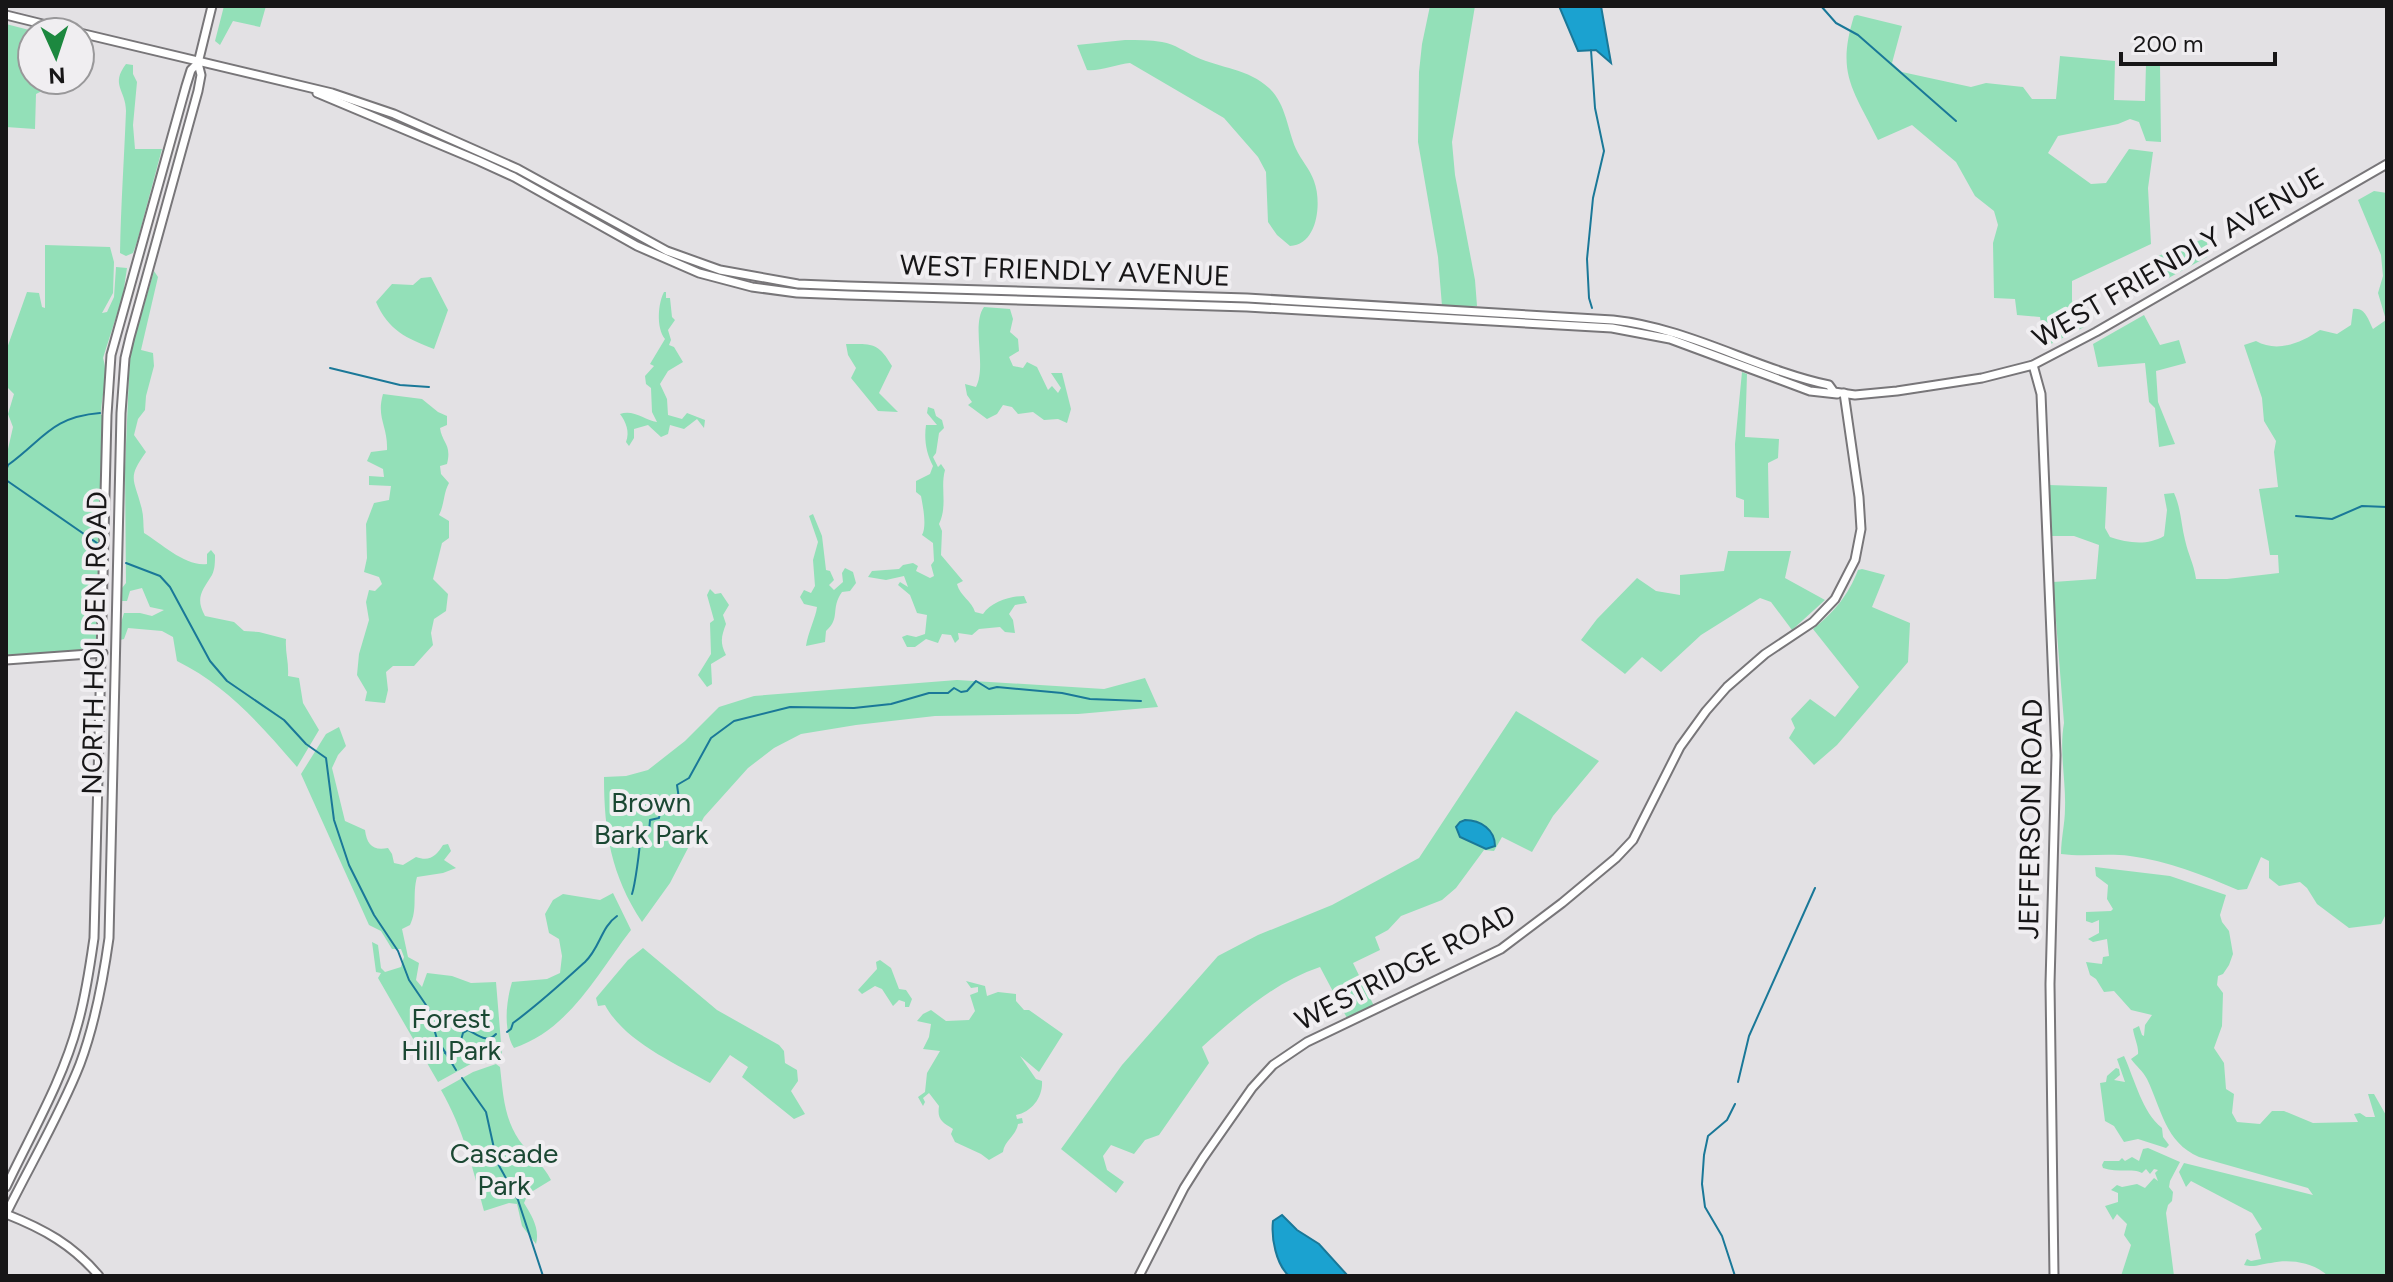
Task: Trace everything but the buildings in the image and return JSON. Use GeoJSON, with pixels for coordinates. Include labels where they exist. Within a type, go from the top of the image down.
{"type":"FeatureCollection","features":[{"type":"Feature","properties":{"kind":"main road","name":"NORTH HOLDEN ROAD"},"geometry":{"type":"LineString","coordinates":[[6,1214],[79,1066],[104,974],[109,938],[121,413],[125,358],[195,104],[201,75],[198,63],[212,6]]}},
{"type":"Feature","properties":{"kind":"main road","name":"WEST FRIENDLY AVENUE"},"geometry":{"type":"LineString","coordinates":[[96,38],[332,93],[394,114],[518,169],[667,251],[756,279],[836,286],[1261,299],[1592,318],[1639,323],[1676,332],[1777,370],[1829,385],[1834,392],[1844,393],[1871,394],[1956,382],[2033,365],[2084,339],[2387,164]]}},
{"type":"Feature","properties":{"kind":"main road","name":"NORTH HOLDEN ROAD"},"geometry":{"type":"LineString","coordinates":[[6,1187],[64,1062],[78,1023],[89,973],[94,938],[111,355],[186,86],[191,70],[198,63]]}},
{"type":"Feature","properties":{"kind":"main road","name":"WEST FRIENDLY AVENUE"},"geometry":{"type":"LineString","coordinates":[[311,90],[514,177],[664,259],[717,279],[752,287],[826,294],[1260,308],[1612,328],[1670,339],[1810,391],[1829,395],[1844,393]]}},
{"type":"Feature","properties":{"kind":"main road","name":"JEFFERSON ROAD"},"geometry":{"type":"LineString","coordinates":[[2033,365],[2041,394],[2056,755],[2050,984],[2054,1276]]}},
{"type":"Feature","properties":{"kind":"main road","name":"WESTRIDGE ROAD"},"geometry":{"type":"LineString","coordinates":[[1139,1276],[1195,1171],[1252,1088],[1273,1065],[1307,1042],[1501,949],[1562,903],[1633,840],[1680,747],[1727,687],[1765,654],[1813,622],[1835,599],[1855,560],[1861,522],[1844,393]]}},
{"type":"Feature","properties":{"kind":"main road"},"geometry":{"type":"LineString","coordinates":[[6,660],[103,653]]}},
{"type":"Feature","properties":{"kind":"main road"},"geometry":{"type":"LineString","coordinates":[[6,1214],[55,1236],[75,1250],[99,1276]]}},
{"type":"Feature","properties":{"kind":"green space"},"geometry":{"type":"Polygon","coordinates":[[[224,6],[266,6],[260,27],[233,21],[220,45],[215,41],[224,6]]]}},
{"type":"Feature","properties":{"kind":"green space"},"geometry":{"type":"Polygon","coordinates":[[[1430,6],[1475,6],[1452,142],[1477,306],[1442,306],[1438,257],[1418,142],[1419,72],[1430,6]]]}},
{"type":"Feature","properties":{"kind":"green space"},"geometry":{"type":"Polygon","coordinates":[[[1854,16],[1902,26],[1892,63],[1902,72],[1971,87],[1986,83],[2023,87],[2032,99],[2056,99],[2060,56],[2115,61],[2114,100],[2145,101],[2146,64],[2160,65],[2161,142],[2146,141],[2139,122],[2130,119],[2058,136],[2048,153],[2091,184],[2106,183],[2129,149],[2153,152],[2148,188],[2151,244],[2072,281],[2072,301],[2086,326],[2045,347],[2040,317],[2017,315],[2015,299],[1994,298],[1993,243],[1998,225],[1994,211],[1975,196],[1956,162],[1912,125],[1878,140],[1855,94],[1847,67],[1849,36],[1854,16]]]}},
{"type":"Feature","properties":{"kind":"green space"},"geometry":{"type":"Polygon","coordinates":[[[6,24],[16,27],[16,96],[36,96],[35,129],[6,127],[6,24]]]}},
{"type":"Feature","properties":{"kind":"green space"},"geometry":{"type":"Polygon","coordinates":[[[1125,40],[1171,44],[1205,61],[1253,77],[1275,94],[1316,190],[1316,221],[1307,238],[1290,246],[1268,222],[1266,172],[1258,157],[1224,118],[1130,63],[1087,70],[1077,45],[1125,40]]]}},
{"type":"Feature","properties":{"kind":"green space"},"geometry":{"type":"Polygon","coordinates":[[[126,64],[133,65],[137,82],[133,125],[135,149],[162,149],[137,242],[133,253],[126,256],[120,253],[126,111],[119,77],[126,64]]]}},
{"type":"Feature","properties":{"kind":"green space"},"geometry":{"type":"Polygon","coordinates":[[[2374,191],[2387,193],[2387,912],[2381,924],[2349,928],[2317,904],[2300,882],[2279,886],[2269,878],[2269,861],[2261,857],[2247,889],[2238,890],[2185,869],[2144,858],[2061,854],[2065,808],[2064,723],[2053,582],[2096,579],[2099,545],[2074,536],[2051,536],[2049,485],[2107,487],[2105,528],[2110,537],[2137,542],[2164,536],[2167,510],[2164,494],[2174,493],[2196,579],[2279,573],[2278,555],[2270,555],[2259,489],[2278,487],[2274,452],[2276,441],[2264,421],[2262,398],[2244,345],[2256,341],[2272,346],[2289,345],[2320,330],[2337,334],[2351,325],[2353,309],[2363,312],[2373,329],[2386,320],[2378,293],[2383,276],[2381,255],[2358,200],[2374,191]]]}},
{"type":"Feature","properties":{"kind":"green space"},"geometry":{"type":"Polygon","coordinates":[[[2206,238],[2207,257],[2163,281],[2158,256],[2206,238]]]}},
{"type":"Feature","properties":{"kind":"green space"},"geometry":{"type":"Polygon","coordinates":[[[45,245],[110,247],[114,262],[113,293],[102,313],[107,312],[114,297],[116,267],[127,268],[123,295],[103,358],[98,645],[89,652],[6,656],[6,458],[13,427],[8,414],[14,394],[8,388],[6,351],[27,292],[39,293],[42,307],[45,308],[45,245]]]}},
{"type":"Feature","properties":{"kind":"green space"},"geometry":{"type":"Polygon","coordinates":[[[154,271],[158,277],[141,350],[153,353],[154,366],[145,410],[138,419],[134,435],[146,452],[134,473],[144,533],[191,562],[207,564],[207,554],[211,550],[215,555],[213,573],[200,599],[205,616],[234,622],[244,631],[286,639],[288,676],[299,678],[303,703],[319,730],[297,767],[227,694],[177,661],[173,637],[162,631],[128,628],[124,639],[120,640],[124,613],[152,616],[164,610],[150,607],[142,588],[130,591],[127,601],[122,601],[122,588],[126,583],[125,468],[130,353],[154,271]]]}},
{"type":"Feature","properties":{"kind":"green space"},"geometry":{"type":"Polygon","coordinates":[[[431,277],[448,310],[434,349],[399,332],[376,302],[392,284],[413,285],[421,278],[431,277]]]}},
{"type":"Feature","properties":{"kind":"green space"},"geometry":{"type":"Polygon","coordinates":[[[664,292],[666,298],[670,298],[675,320],[668,330],[669,345],[674,347],[683,362],[668,371],[660,384],[667,399],[668,415],[682,419],[687,413],[705,420],[704,428],[697,419],[684,429],[670,425],[668,434],[661,437],[648,425],[634,429],[634,438],[629,446],[626,442],[627,427],[620,414],[634,414],[657,422],[652,412],[651,388],[646,384],[645,376],[654,366],[650,364],[665,339],[659,316],[664,292]]]}},
{"type":"Feature","properties":{"kind":"green space"},"geometry":{"type":"Polygon","coordinates":[[[984,307],[1010,309],[1013,319],[1010,332],[1018,339],[1019,351],[1009,357],[1013,366],[1023,368],[1027,362],[1037,367],[1048,390],[1052,386],[1058,393],[1061,388],[1051,373],[1062,373],[1071,409],[1067,423],[1058,419],[1044,420],[1033,412],[1018,414],[1012,407],[1003,405],[997,414],[987,419],[968,405],[972,402],[965,384],[976,387],[979,378],[979,324],[984,307]]]}},
{"type":"Feature","properties":{"kind":"green space"},"geometry":{"type":"Polygon","coordinates":[[[2144,315],[2160,345],[2179,340],[2186,363],[2156,371],[2158,402],[2175,444],[2159,447],[2155,408],[2149,402],[2145,363],[2098,367],[2093,344],[2144,315]]]}},
{"type":"Feature","properties":{"kind":"green space"},"geometry":{"type":"Polygon","coordinates":[[[846,344],[874,346],[883,352],[892,366],[879,393],[898,412],[878,411],[851,378],[856,368],[846,344]]]}},
{"type":"Feature","properties":{"kind":"green space"},"geometry":{"type":"Polygon","coordinates":[[[1742,372],[1747,374],[1745,437],[1779,439],[1778,458],[1768,463],[1769,518],[1744,517],[1744,500],[1736,497],[1735,444],[1742,372]]]}},
{"type":"Feature","properties":{"kind":"green space"},"geometry":{"type":"Polygon","coordinates":[[[383,394],[422,399],[447,416],[447,425],[440,428],[448,457],[447,464],[440,466],[441,474],[449,483],[439,515],[449,521],[449,538],[442,543],[433,579],[448,594],[446,611],[434,619],[431,633],[433,645],[414,666],[393,666],[386,672],[388,690],[385,703],[365,701],[367,692],[357,675],[359,654],[369,620],[366,602],[369,590],[375,591],[382,584],[379,577],[364,572],[367,558],[366,524],[374,503],[389,500],[391,486],[369,485],[369,476],[384,477],[383,469],[367,461],[371,452],[387,450],[381,416],[383,394]]]}},
{"type":"Feature","properties":{"kind":"green space"},"geometry":{"type":"Polygon","coordinates":[[[928,407],[934,409],[944,428],[939,433],[933,457],[938,467],[941,464],[945,470],[943,510],[939,524],[942,531],[941,555],[963,581],[957,584],[975,612],[983,614],[1001,600],[1024,596],[1027,603],[1015,605],[1009,614],[1015,633],[1005,632],[1000,627],[979,629],[972,635],[958,633],[959,639],[955,643],[951,635],[942,634],[938,643],[926,639],[915,647],[907,647],[902,637],[925,634],[927,615],[917,613],[910,595],[898,585],[900,582],[908,587],[904,576],[886,580],[868,577],[872,571],[899,569],[913,563],[918,566],[916,571],[930,578],[934,576],[931,565],[934,561],[933,543],[922,535],[924,511],[921,496],[916,492],[916,481],[930,474],[933,466],[927,451],[925,430],[926,425],[937,425],[927,413],[928,407]]]}},
{"type":"Feature","properties":{"kind":"green space"},"geometry":{"type":"Polygon","coordinates":[[[813,514],[822,536],[826,570],[830,571],[834,580],[829,585],[834,590],[843,582],[845,568],[853,572],[856,583],[838,598],[825,642],[806,646],[817,607],[804,604],[800,597],[804,590],[811,593],[815,586],[813,560],[818,542],[809,516],[813,514]]]}},
{"type":"Feature","properties":{"kind":"green space"},"geometry":{"type":"Polygon","coordinates":[[[1728,551],[1791,551],[1785,578],[1825,600],[1792,630],[1771,602],[1760,598],[1701,635],[1661,672],[1642,657],[1625,674],[1581,640],[1637,578],[1656,591],[1680,595],[1680,575],[1724,571],[1728,551]]]}},
{"type":"Feature","properties":{"kind":"green space"},"geometry":{"type":"Polygon","coordinates":[[[1858,570],[1885,575],[1872,607],[1910,623],[1908,662],[1837,745],[1814,765],[1789,738],[1795,728],[1791,719],[1810,699],[1835,717],[1859,687],[1813,629],[1840,603],[1858,570]]]}},
{"type":"Feature","properties":{"kind":"green space"},"geometry":{"type":"Polygon","coordinates":[[[710,589],[715,594],[721,593],[729,605],[723,615],[726,624],[722,643],[726,655],[711,664],[712,684],[707,687],[698,675],[711,654],[710,623],[714,620],[707,595],[710,589]]]}},
{"type":"Feature","properties":{"kind":"green space","name":"Brown Bark Park"},"geometry":{"type":"Polygon","coordinates":[[[1145,678],[1158,707],[1078,714],[935,716],[801,734],[774,748],[748,768],[704,817],[670,883],[642,922],[616,870],[608,835],[604,777],[626,776],[648,770],[685,741],[719,707],[754,696],[957,680],[1104,689],[1145,678]]]}},
{"type":"Feature","properties":{"kind":"green space"},"geometry":{"type":"Polygon","coordinates":[[[1516,711],[1599,761],[1553,816],[1532,852],[1502,837],[1494,851],[1484,850],[1456,888],[1442,900],[1401,916],[1388,930],[1375,937],[1380,950],[1353,963],[1374,1006],[1347,1018],[1320,967],[1287,982],[1257,1001],[1202,1047],[1209,1063],[1159,1135],[1145,1140],[1134,1154],[1111,1145],[1103,1156],[1107,1170],[1124,1182],[1116,1193],[1061,1149],[1122,1065],[1218,956],[1258,935],[1332,905],[1419,858],[1516,711]]]}},
{"type":"Feature","properties":{"kind":"green space","name":"Forest Hill Park"},"geometry":{"type":"Polygon","coordinates":[[[339,727],[346,746],[332,768],[345,821],[365,830],[372,846],[388,848],[394,863],[403,865],[416,857],[429,858],[443,845],[448,844],[451,851],[444,860],[456,868],[417,877],[412,919],[410,925],[402,929],[408,957],[419,963],[416,980],[422,987],[427,973],[452,976],[471,983],[496,982],[502,1055],[478,1060],[438,1082],[378,978],[381,973],[376,972],[372,942],[378,945],[381,968],[385,972],[401,967],[404,957],[401,949],[392,949],[381,931],[369,925],[301,774],[326,734],[339,727]]]}},
{"type":"Feature","properties":{"kind":"green space"},"geometry":{"type":"Polygon","coordinates":[[[2095,867],[2170,876],[2226,895],[2220,915],[2229,931],[2233,954],[2223,974],[2218,976],[2217,985],[2223,993],[2222,1026],[2214,1048],[2224,1063],[2226,1089],[2234,1094],[2232,1113],[2237,1122],[2260,1124],[2272,1111],[2284,1111],[2313,1123],[2358,1122],[2354,1114],[2375,1117],[2368,1094],[2374,1094],[2387,1117],[2387,1276],[2328,1276],[2308,1265],[2293,1262],[2244,1265],[2247,1259],[2261,1259],[2255,1234],[2262,1229],[2252,1213],[2191,1181],[2186,1187],[2179,1172],[2184,1163],[2313,1195],[2308,1188],[2199,1157],[2188,1151],[2172,1134],[2144,1073],[2131,1059],[2138,1054],[2133,1029],[2139,1026],[2144,1036],[2145,1025],[2152,1015],[2131,1010],[2114,991],[2104,992],[2090,975],[2086,962],[2102,964],[2103,957],[2109,956],[2107,939],[2093,942],[2088,939],[2099,933],[2099,920],[2092,923],[2086,921],[2086,912],[2113,909],[2107,899],[2108,885],[2096,876],[2095,867]]]}},
{"type":"Feature","properties":{"kind":"green space"},"geometry":{"type":"Polygon","coordinates":[[[613,893],[631,930],[567,1014],[534,1039],[514,1048],[508,1033],[507,1016],[512,982],[547,979],[560,973],[562,956],[559,939],[549,933],[545,914],[553,900],[563,894],[600,900],[613,893]]]}},
{"type":"Feature","properties":{"kind":"green space"},"geometry":{"type":"Polygon","coordinates":[[[643,948],[717,1010],[779,1045],[784,1051],[785,1063],[797,1070],[798,1081],[791,1091],[805,1114],[794,1119],[742,1077],[748,1067],[730,1055],[710,1083],[638,1041],[605,1005],[598,1006],[596,998],[628,960],[643,948]]]}},
{"type":"Feature","properties":{"kind":"green space"},"geometry":{"type":"Polygon","coordinates":[[[880,960],[891,968],[899,989],[906,990],[912,999],[909,1007],[899,1000],[893,1006],[882,989],[875,986],[862,994],[858,990],[877,969],[876,962],[880,960]]]}},
{"type":"Feature","properties":{"kind":"green space"},"geometry":{"type":"Polygon","coordinates":[[[966,981],[985,986],[987,996],[998,992],[1016,994],[1016,1001],[1024,1010],[1029,1010],[1063,1034],[1039,1072],[1020,1056],[1036,1079],[1042,1081],[1041,1093],[1032,1107],[1016,1115],[1017,1119],[1022,1118],[1023,1123],[1018,1124],[1003,1152],[989,1160],[955,1142],[951,1134],[953,1129],[941,1120],[939,1106],[929,1093],[923,1098],[923,1106],[918,1097],[925,1092],[927,1073],[940,1051],[923,1049],[931,1024],[917,1021],[931,1010],[946,1021],[969,1020],[975,1011],[970,995],[978,992],[978,987],[971,988],[966,981]]]}},
{"type":"Feature","properties":{"kind":"green space"},"geometry":{"type":"Polygon","coordinates":[[[2124,1056],[2144,1105],[2162,1128],[2163,1137],[2169,1145],[2166,1148],[2138,1139],[2124,1142],[2114,1126],[2105,1121],[2100,1083],[2106,1082],[2107,1076],[2116,1068],[2120,1075],[2114,1080],[2125,1082],[2117,1059],[2124,1056]]]}},
{"type":"Feature","properties":{"kind":"green space","name":"Cascade Park"},"geometry":{"type":"Polygon","coordinates":[[[496,1064],[500,1067],[505,1105],[514,1132],[551,1180],[528,1194],[524,1203],[536,1228],[536,1244],[522,1226],[517,1204],[509,1203],[484,1211],[461,1134],[441,1090],[473,1072],[496,1064]]]}},
{"type":"Feature","properties":{"kind":"green space"},"geometry":{"type":"Polygon","coordinates":[[[2148,1148],[2180,1162],[2170,1181],[2172,1201],[2166,1213],[2174,1276],[2121,1276],[2131,1245],[2124,1235],[2127,1224],[2117,1214],[2113,1220],[2105,1206],[2118,1202],[2118,1193],[2111,1190],[2117,1185],[2137,1184],[2145,1188],[2154,1178],[2158,1181],[2155,1173],[2158,1170],[2154,1169],[2150,1174],[2146,1169],[2142,1173],[2103,1168],[2102,1165],[2104,1161],[2119,1161],[2122,1158],[2125,1161],[2132,1157],[2139,1161],[2143,1149],[2148,1148]]]}},
{"type":"Feature","properties":{"kind":"water"},"geometry":{"type":"Polygon","coordinates":[[[1559,6],[1601,6],[1611,63],[1596,50],[1578,51],[1559,6]]]}},
{"type":"Feature","properties":{"kind":"water"},"geometry":{"type":"Polygon","coordinates":[[[1465,820],[1486,827],[1493,835],[1495,846],[1486,849],[1460,837],[1456,827],[1465,820]]]}},
{"type":"Feature","properties":{"kind":"water"},"geometry":{"type":"Polygon","coordinates":[[[1282,1215],[1297,1230],[1319,1244],[1348,1276],[1289,1276],[1278,1258],[1273,1235],[1273,1221],[1282,1215]]]}},
{"type":"Feature","properties":{"kind":"waterway"},"geometry":{"type":"LineString","coordinates":[[1821,6],[1836,23],[1858,35],[1956,121]]}},
{"type":"Feature","properties":{"kind":"waterway"},"geometry":{"type":"LineString","coordinates":[[1591,50],[1595,108],[1604,151],[1593,198],[1587,259],[1592,308]]}},
{"type":"Feature","properties":{"kind":"waterway"},"geometry":{"type":"LineString","coordinates":[[330,368],[400,385],[429,387]]}},
{"type":"Feature","properties":{"kind":"waterway"},"geometry":{"type":"LineString","coordinates":[[6,471],[8,465],[59,424],[83,415],[100,413]]}},
{"type":"Feature","properties":{"kind":"waterway"},"geometry":{"type":"LineString","coordinates":[[6,480],[97,543]]}},
{"type":"Feature","properties":{"kind":"waterway"},"geometry":{"type":"LineString","coordinates":[[2296,516],[2332,519],[2362,506],[2387,507]]}},
{"type":"Feature","properties":{"kind":"waterway"},"geometry":{"type":"LineString","coordinates":[[126,563],[160,576],[170,587],[210,661],[227,681],[284,720],[306,744],[326,758],[334,820],[349,865],[374,915],[398,951],[409,980],[428,1008],[437,1039],[456,1070]]}},
{"type":"Feature","properties":{"kind":"waterway"},"geometry":{"type":"LineString","coordinates":[[632,894],[640,839],[649,832],[650,820],[659,818],[662,801],[677,802],[677,785],[689,778],[711,738],[734,721],[790,707],[854,708],[891,704],[929,693],[948,693],[954,688],[967,691],[976,681],[989,689],[997,687],[1090,699],[1141,701]]}},
{"type":"Feature","properties":{"kind":"waterway"},"geometry":{"type":"LineString","coordinates":[[1738,1082],[1749,1036],[1815,888]]}},
{"type":"Feature","properties":{"kind":"waterway"},"geometry":{"type":"LineString","coordinates":[[507,1032],[513,1023],[585,962],[607,926],[617,916]]}},
{"type":"Feature","properties":{"kind":"waterway"},"geometry":{"type":"LineString","coordinates":[[445,1053],[450,1052],[450,1043],[461,1040],[468,1030],[486,1038],[496,1034]]}},
{"type":"Feature","properties":{"kind":"waterway"},"geometry":{"type":"LineString","coordinates":[[462,1078],[486,1112],[497,1162],[518,1200],[543,1276]]}},
{"type":"Feature","properties":{"kind":"waterway"},"geometry":{"type":"LineString","coordinates":[[1735,1104],[1727,1120],[1708,1136],[1702,1184],[1705,1207],[1722,1236],[1735,1276]]}}]}
